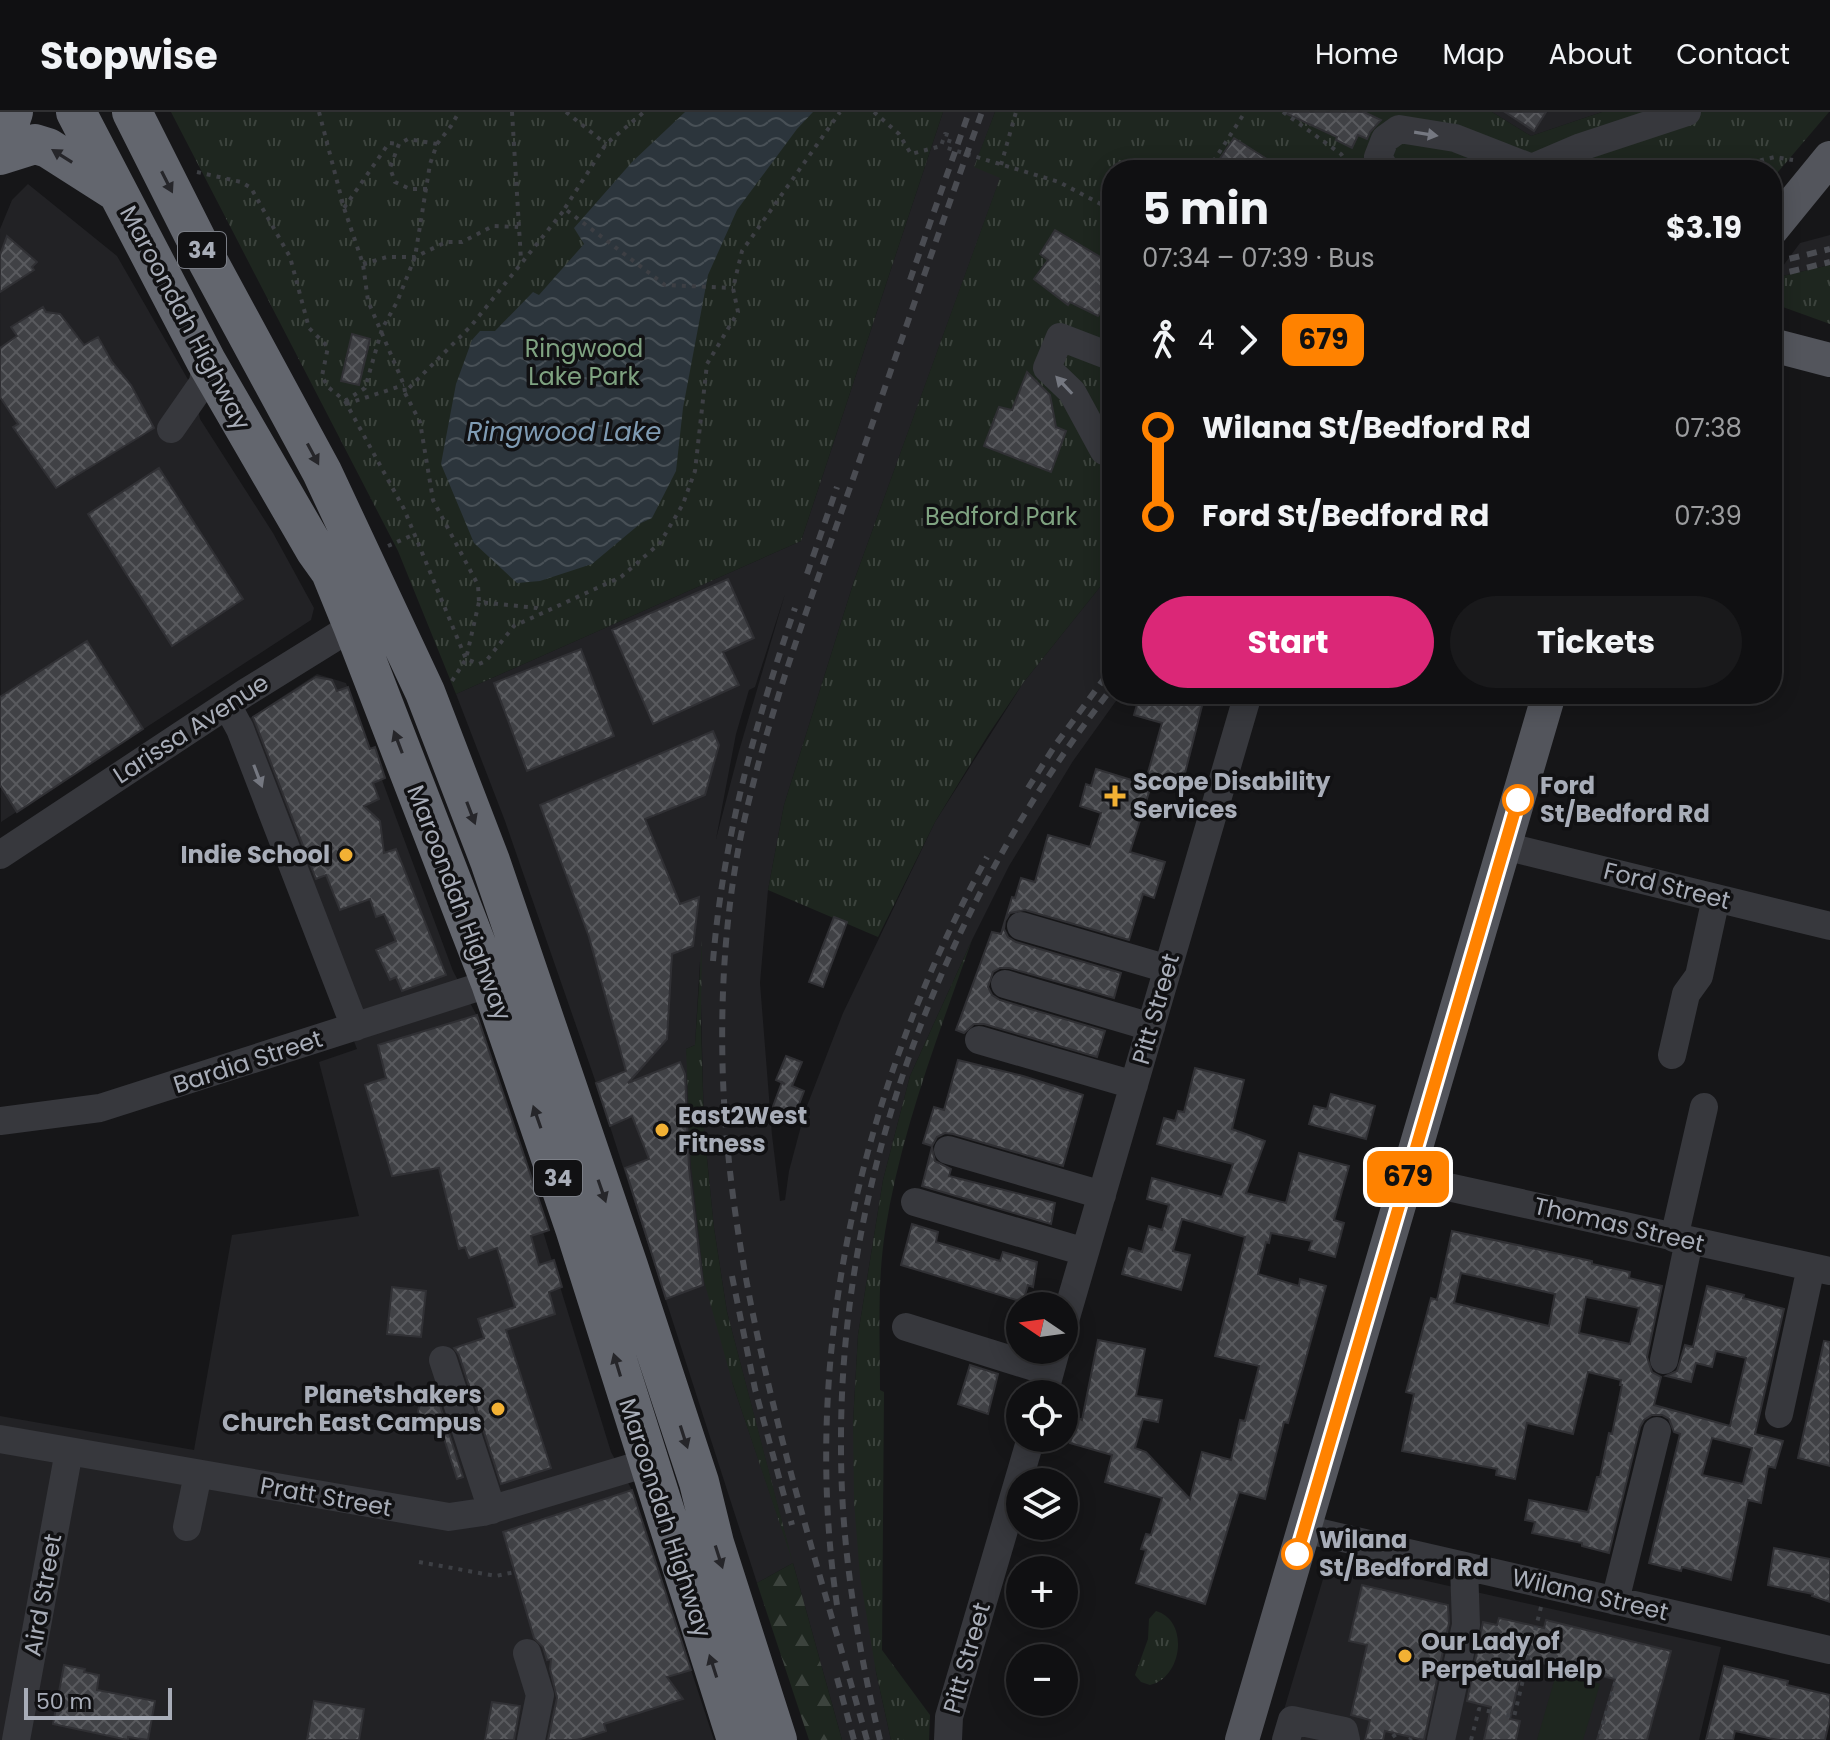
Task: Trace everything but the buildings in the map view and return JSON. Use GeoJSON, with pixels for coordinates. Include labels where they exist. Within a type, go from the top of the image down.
{"type":"FeatureCollection","features":[{"type":"Feature","properties":{"kind":"highway"},"geometry":{"type":"LineString","coordinates":[[0,152],[13,112]]}},
{"type":"Feature","properties":{"kind":"highway","name":"Maroondah Highway"},"geometry":{"type":"LineString","coordinates":[[76,112],[206,361],[331,572],[425,692],[490,861],[628,1266],[699,1482],[714,1543],[777,1740]]}},
{"type":"Feature","properties":{"kind":"highway","name":"Maroondah Highway"},"geometry":{"type":"LineString","coordinates":[[132,112],[199,245],[277,385],[362,557],[370,619],[590,1279],[737,1740]]}},
{"type":"Feature","properties":{"kind":"highway"},"geometry":{"type":"LineString","coordinates":[[0,152],[35,144],[48,148],[117,192]]}},
{"type":"Feature","properties":{"kind":"highway"},"geometry":{"type":"LineString","coordinates":[[235,412],[277,385]]}},
{"type":"Feature","properties":{"kind":"highway"},"geometry":{"type":"LineString","coordinates":[[590,1279],[628,1266]]}},
{"type":"Feature","properties":{"kind":"main road"},"geometry":{"type":"LineString","coordinates":[[1782,217],[1823,167]]}},
{"type":"Feature","properties":{"kind":"main road"},"geometry":{"type":"LineString","coordinates":[[1782,348],[1830,360]]}},
{"type":"Feature","properties":{"kind":"main road"},"geometry":{"type":"LineString","coordinates":[[1245,1739],[1546,704]]}},
{"type":"Feature","properties":{"kind":"street"},"geometry":{"type":"LineString","coordinates":[[1551,160],[1687,112]]}},
{"type":"Feature","properties":{"kind":"street"},"geometry":{"type":"LineString","coordinates":[[1380,160],[1378,157],[1385,139],[1399,129],[1455,138],[1508,160]]}},
{"type":"Feature","properties":{"kind":"street"},"geometry":{"type":"LineString","coordinates":[[1102,353],[1060,337],[1047,368],[1072,392],[1102,447]]}},
{"type":"Feature","properties":{"kind":"street"},"geometry":{"type":"LineString","coordinates":[[206,361],[203,383],[171,429],[202,410],[235,412]]}},
{"type":"Feature","properties":{"kind":"street","name":"Larissa Avenue"},"geometry":{"type":"LineString","coordinates":[[0,855],[227,705],[370,619]]}},
{"type":"Feature","properties":{"kind":"street","name":"Pitt Street"},"geometry":{"type":"LineString","coordinates":[[1073,1292],[1245,704]]}},
{"type":"Feature","properties":{"kind":"street"},"geometry":{"type":"LineString","coordinates":[[227,705],[240,729],[355,1027]]}},
{"type":"Feature","properties":{"kind":"street","name":"Ford Street"},"geometry":{"type":"LineString","coordinates":[[1504,846],[1830,926]]}},
{"type":"Feature","properties":{"kind":"street"},"geometry":{"type":"LineString","coordinates":[[1672,1055],[1686,994],[1699,976],[1716,898]]}},
{"type":"Feature","properties":{"kind":"street"},"geometry":{"type":"LineString","coordinates":[[1021,926],[1168,969]]}},
{"type":"Feature","properties":{"kind":"street","name":"Bardia Street"},"geometry":{"type":"LineString","coordinates":[[0,1121],[100,1108],[491,983]]}},
{"type":"Feature","properties":{"kind":"street"},"geometry":{"type":"LineString","coordinates":[[1005,984],[1151,1027]]}},
{"type":"Feature","properties":{"kind":"street"},"geometry":{"type":"LineString","coordinates":[[978,1047],[1132,1091]]}},
{"type":"Feature","properties":{"kind":"street"},"geometry":{"type":"LineString","coordinates":[[1664,1360],[1704,1107]]}},
{"type":"Feature","properties":{"kind":"street"},"geometry":{"type":"LineString","coordinates":[[948,1150],[1102,1195]]}},
{"type":"Feature","properties":{"kind":"street","name":"Thomas Street"},"geometry":{"type":"LineString","coordinates":[[1407,1178],[1820,1269]]}},
{"type":"Feature","properties":{"kind":"street"},"geometry":{"type":"LineString","coordinates":[[913,1211],[1082,1261]]}},
{"type":"Feature","properties":{"kind":"street"},"geometry":{"type":"LineString","coordinates":[[1779,1414],[1820,1269]]}},
{"type":"Feature","properties":{"kind":"street"},"geometry":{"type":"LineString","coordinates":[[906,1327],[1050,1372]]}},
{"type":"Feature","properties":{"kind":"street"},"geometry":{"type":"LineString","coordinates":[[443,1360],[492,1510]]}},
{"type":"Feature","properties":{"kind":"street"},"geometry":{"type":"LineString","coordinates":[[1615,1601],[1657,1431]]}},
{"type":"Feature","properties":{"kind":"street","name":"Pratt Street"},"geometry":{"type":"LineString","coordinates":[[0,1439],[449,1517],[492,1510],[647,1463]]}},
{"type":"Feature","properties":{"kind":"street","name":"Aird Street"},"geometry":{"type":"LineString","coordinates":[[16,1740],[69,1451]]}},
{"type":"Feature","properties":{"kind":"street","name":"Pitt Street"},"geometry":{"type":"LineString","coordinates":[[948,1740],[949,1717],[1027,1452]]}},
{"type":"Feature","properties":{"kind":"street"},"geometry":{"type":"LineString","coordinates":[[187,1527],[198,1474]]}},
{"type":"Feature","properties":{"kind":"street","name":"Wilana Street"},"geometry":{"type":"LineString","coordinates":[[1304,1529],[1830,1650]]}},
{"type":"Feature","properties":{"kind":"street"},"geometry":{"type":"LineString","coordinates":[[1441,1740],[1466,1625],[1464,1566]]}},
{"type":"Feature","properties":{"kind":"street"},"geometry":{"type":"LineString","coordinates":[[527,1653],[540,1695],[531,1740]]}},
{"type":"Feature","properties":{"kind":"street"},"geometry":{"type":"LineString","coordinates":[[1286,1740],[1292,1720],[1344,1731],[1346,1740]]}},
{"type":"Feature","properties":{"kind":"path"},"geometry":{"type":"LineString","coordinates":[[319,112],[344,208],[363,264],[368,301],[420,422],[433,500],[478,585],[479,602],[466,659],[449,687]]}},
{"type":"Feature","properties":{"kind":"path"},"geometry":{"type":"LineString","coordinates":[[345,402],[365,388],[382,329],[415,257],[430,164],[437,144],[459,112]]}},
{"type":"Feature","properties":{"kind":"path"},"geometry":{"type":"LineString","coordinates":[[512,112],[521,263]]}},
{"type":"Feature","properties":{"kind":"path"},"geometry":{"type":"LineString","coordinates":[[566,112],[606,144]]}},
{"type":"Feature","properties":{"kind":"path"},"geometry":{"type":"LineString","coordinates":[[405,392],[471,326],[565,209],[606,144],[644,112]]}},
{"type":"Feature","properties":{"kind":"path"},"geometry":{"type":"LineString","coordinates":[[191,162],[198,174],[217,175],[241,182],[251,188],[261,202],[290,257],[309,328],[328,347],[322,376],[328,387],[345,402],[415,534],[466,659],[479,664],[486,661],[514,626],[581,594],[600,589],[640,563],[660,543],[683,504],[695,471],[707,364],[738,312],[733,288],[742,251],[840,112]]}},
{"type":"Feature","properties":{"kind":"path"},"geometry":{"type":"LineString","coordinates":[[874,112],[899,134],[911,154],[941,146],[945,134],[951,136],[947,148],[1059,182],[1102,205]]}},
{"type":"Feature","properties":{"kind":"path"},"geometry":{"type":"LineString","coordinates":[[1001,165],[1016,112]]}},
{"type":"Feature","properties":{"kind":"path"},"geometry":{"type":"LineString","coordinates":[[1214,160],[1245,112]]}},
{"type":"Feature","properties":{"kind":"path"},"geometry":{"type":"LineString","coordinates":[[1283,112],[1345,160]]}},
{"type":"Feature","properties":{"kind":"path"},"geometry":{"type":"LineString","coordinates":[[344,208],[389,143],[399,144],[408,139],[437,144]]}},
{"type":"Feature","properties":{"kind":"path"},"geometry":{"type":"LineString","coordinates":[[399,144],[390,168],[395,182],[410,189],[428,189]]}},
{"type":"Feature","properties":{"kind":"path"},"geometry":{"type":"LineString","coordinates":[[1762,160],[1775,157],[1823,167]]}},
{"type":"Feature","properties":{"kind":"path"},"geometry":{"type":"LineString","coordinates":[[565,209],[665,285],[733,288]]}},
{"type":"Feature","properties":{"kind":"path"},"geometry":{"type":"LineString","coordinates":[[363,264],[387,257],[426,254],[446,242],[462,242],[493,226],[518,227]]}},
{"type":"Feature","properties":{"kind":"path"},"geometry":{"type":"LineString","coordinates":[[345,402],[404,385]]}},
{"type":"Feature","properties":{"kind":"path"},"geometry":{"type":"LineString","coordinates":[[362,557],[415,534]]}},
{"type":"Feature","properties":{"kind":"path"},"geometry":{"type":"LineString","coordinates":[[479,602],[543,611]]}},
{"type":"Feature","properties":{"kind":"path"},"geometry":{"type":"LineString","coordinates":[[419,1562],[496,1576],[515,1572]]}},
{"type":"Feature","properties":{"kind":"path"},"geometry":{"type":"LineString","coordinates":[[1471,1740],[1479,1709],[1514,1717],[1541,1604]]}},
{"type":"Feature","properties":{"kind":"path"},"geometry":{"type":"LineString","coordinates":[[1528,1659],[1617,1677],[1598,1740]]}},
{"type":"Feature","properties":{"kind":"path"},"geometry":{"type":"LineString","coordinates":[[1393,1734],[1397,1740]]}},
{"type":"Feature","properties":{"kind":"shaded area"},"geometry":{"type":"Polygon","coordinates":[[[943,112],[995,112],[975,166],[1001,176],[854,581],[784,805],[768,890],[760,983],[780,1201],[785,1200],[789,1171],[805,1111],[843,1013],[935,822],[1023,683],[1102,584],[1102,704],[1114,704],[1073,761],[1009,866],[972,940],[910,1076],[883,1180],[858,1335],[853,1423],[876,1672],[891,1740],[842,1740],[793,1563],[757,1583],[596,1083],[505,821],[456,694],[801,541],[943,112]],[[785,594],[755,687],[749,690],[736,734],[716,839],[785,594]],[[700,962],[695,1045],[686,1049],[733,1385],[788,1546],[727,1312],[714,1228],[704,1129],[700,962]]]}},
{"type":"Feature","properties":{"kind":"shaded area"},"geometry":{"type":"Polygon","coordinates":[[[1492,112],[1602,112],[1531,136],[1492,112]]]}},
{"type":"Feature","properties":{"kind":"shaded area"},"geometry":{"type":"Polygon","coordinates":[[[28,184],[117,256],[194,390],[200,419],[273,533],[314,608],[311,620],[1,822],[0,229],[12,200],[28,184]]]}},
{"type":"Feature","properties":{"kind":"shaded area"},"geometry":{"type":"Polygon","coordinates":[[[1830,235],[1830,265],[1782,276],[1782,267],[1800,243],[1830,235]]]}},
{"type":"Feature","properties":{"kind":"shaded area"},"geometry":{"type":"Polygon","coordinates":[[[317,674],[346,683],[453,971],[476,1014],[611,1452],[632,1490],[714,1740],[0,1740],[0,1416],[194,1450],[232,1235],[359,1216],[319,1062],[357,1049],[233,729],[317,674]]]}},
{"type":"Feature","properties":{"kind":"shaded area"},"geometry":{"type":"Polygon","coordinates":[[[1329,1559],[1721,1647],[1699,1740],[1275,1740],[1329,1559]]]}},
{"type":"Feature","properties":{"kind":"green space","name":"Ringwood Lake Park"},"geometry":{"type":"Polygon","coordinates":[[[171,112],[943,112],[801,541],[456,694],[398,551],[171,112]]]}},
{"type":"Feature","properties":{"kind":"green space","name":"Bedford Park"},"geometry":{"type":"Polygon","coordinates":[[[995,112],[1492,112],[1531,136],[1602,112],[1829,112],[1782,167],[1782,160],[1102,160],[1102,584],[1023,683],[988,735],[935,822],[878,937],[768,890],[784,805],[854,581],[1000,178],[974,167],[995,112]]]}},
{"type":"Feature","properties":{"kind":"green space"},"geometry":{"type":"Polygon","coordinates":[[[1830,265],[1830,324],[1782,307],[1782,276],[1830,265]]]}},
{"type":"Feature","properties":{"kind":"green space"},"geometry":{"type":"Polygon","coordinates":[[[702,940],[704,1129],[714,1228],[727,1312],[793,1563],[733,1385],[704,1281],[691,1164],[686,1049],[695,1045],[702,940]]]}},
{"type":"Feature","properties":{"kind":"green space"},"geometry":{"type":"Polygon","coordinates":[[[972,940],[911,1121],[892,1194],[882,1252],[879,1331],[880,1390],[884,1392],[882,1650],[930,1715],[929,1740],[891,1740],[860,1576],[854,1502],[853,1423],[858,1335],[883,1180],[910,1076],[972,940]]]}},
{"type":"Feature","properties":{"kind":"green space"},"geometry":{"type":"Polygon","coordinates":[[[793,1563],[842,1740],[809,1740],[757,1583],[793,1563]]]}},
{"type":"Feature","properties":{"kind":"green space"},"geometry":{"type":"Polygon","coordinates":[[[1156,1611],[1167,1617],[1174,1626],[1178,1649],[1169,1672],[1150,1685],[1141,1682],[1135,1675],[1148,1639],[1149,1619],[1156,1611]]]}},
{"type":"Feature","properties":{"kind":"green space"},"geometry":{"type":"Polygon","coordinates":[[[1557,1671],[1600,1684],[1583,1740],[1537,1740],[1557,1671]]]}},
{"type":"Feature","properties":{"kind":"water","name":"Ringwood Lake"},"geometry":{"type":"Polygon","coordinates":[[[685,112],[813,112],[737,210],[708,275],[683,408],[676,471],[652,518],[641,523],[592,564],[540,581],[517,583],[474,543],[441,464],[456,384],[472,340],[480,331],[495,331],[533,292],[539,295],[584,244],[574,228],[632,162],[685,112]]]}},
{"type":"Feature","properties":{"kind":"railway"},"geometry":{"type":"LineString","coordinates":[[910,280],[969,112]]}},
{"type":"Feature","properties":{"kind":"railway"},"geometry":{"type":"LineString","coordinates":[[867,1740],[797,1495],[756,1331],[729,1165],[723,1080],[725,957],[741,835],[775,706],[982,112]]}},
{"type":"Feature","properties":{"kind":"railway"},"geometry":{"type":"LineString","coordinates":[[1782,261],[1830,249]]}},
{"type":"Feature","properties":{"kind":"railway"},"geometry":{"type":"LineString","coordinates":[[1782,274],[1830,262]]}},
{"type":"Feature","properties":{"kind":"railway"},"geometry":{"type":"LineString","coordinates":[[807,574],[837,487]]}},
{"type":"Feature","properties":{"kind":"railway"},"geometry":{"type":"LineString","coordinates":[[713,961],[724,871],[743,782],[795,608]]}},
{"type":"Feature","properties":{"kind":"railway"},"geometry":{"type":"LineString","coordinates":[[1028,788],[1102,682]]}},
{"type":"Feature","properties":{"kind":"railway"},"geometry":{"type":"LineString","coordinates":[[880,1740],[852,1595],[842,1485],[845,1346],[859,1244],[882,1144],[913,1046],[952,950],[999,858],[1052,771],[1102,702]]}},
{"type":"Feature","properties":{"kind":"railway"},"geometry":{"type":"LineString","coordinates":[[837,1605],[827,1508],[827,1411],[835,1315],[852,1219],[875,1125],[906,1033],[944,943],[987,857]]}},
{"type":"Feature","properties":{"kind":"railway"},"geometry":{"type":"LineString","coordinates":[[732,1276],[755,1389],[792,1525]]}},
{"type":"Feature","properties":{"kind":"railway"},"geometry":{"type":"LineString","coordinates":[[837,1678],[854,1740]]}},
{"type":"Feature","properties":{"kind":"bus line","name":"679"},"geometry":{"type":"LineString","coordinates":[[1297,1554],[1518,800]]}},
{"type":"Feature","properties":{"kind":"place","name":"Scope Disability Services"},"geometry":{"type":"Point","coordinates":[1115,796]}},
{"type":"Feature","properties":{"kind":"place","name":"Ford St/Bedford Rd"},"geometry":{"type":"Point","coordinates":[1518,800]}},
{"type":"Feature","properties":{"kind":"place","name":"Indie School"},"geometry":{"type":"Point","coordinates":[346,855]}},
{"type":"Feature","properties":{"kind":"place","name":"East2West Fitness"},"geometry":{"type":"Point","coordinates":[662,1130]}},
{"type":"Feature","properties":{"kind":"place","name":"Planetshakers Church East Campus"},"geometry":{"type":"Point","coordinates":[498,1409]}},
{"type":"Feature","properties":{"kind":"place","name":"Wilana St/Bedford Rd"},"geometry":{"type":"Point","coordinates":[1297,1554]}},
{"type":"Feature","properties":{"kind":"place","name":"Our Lady of Perpetual Help"},"geometry":{"type":"Point","coordinates":[1405,1656]}}]}
